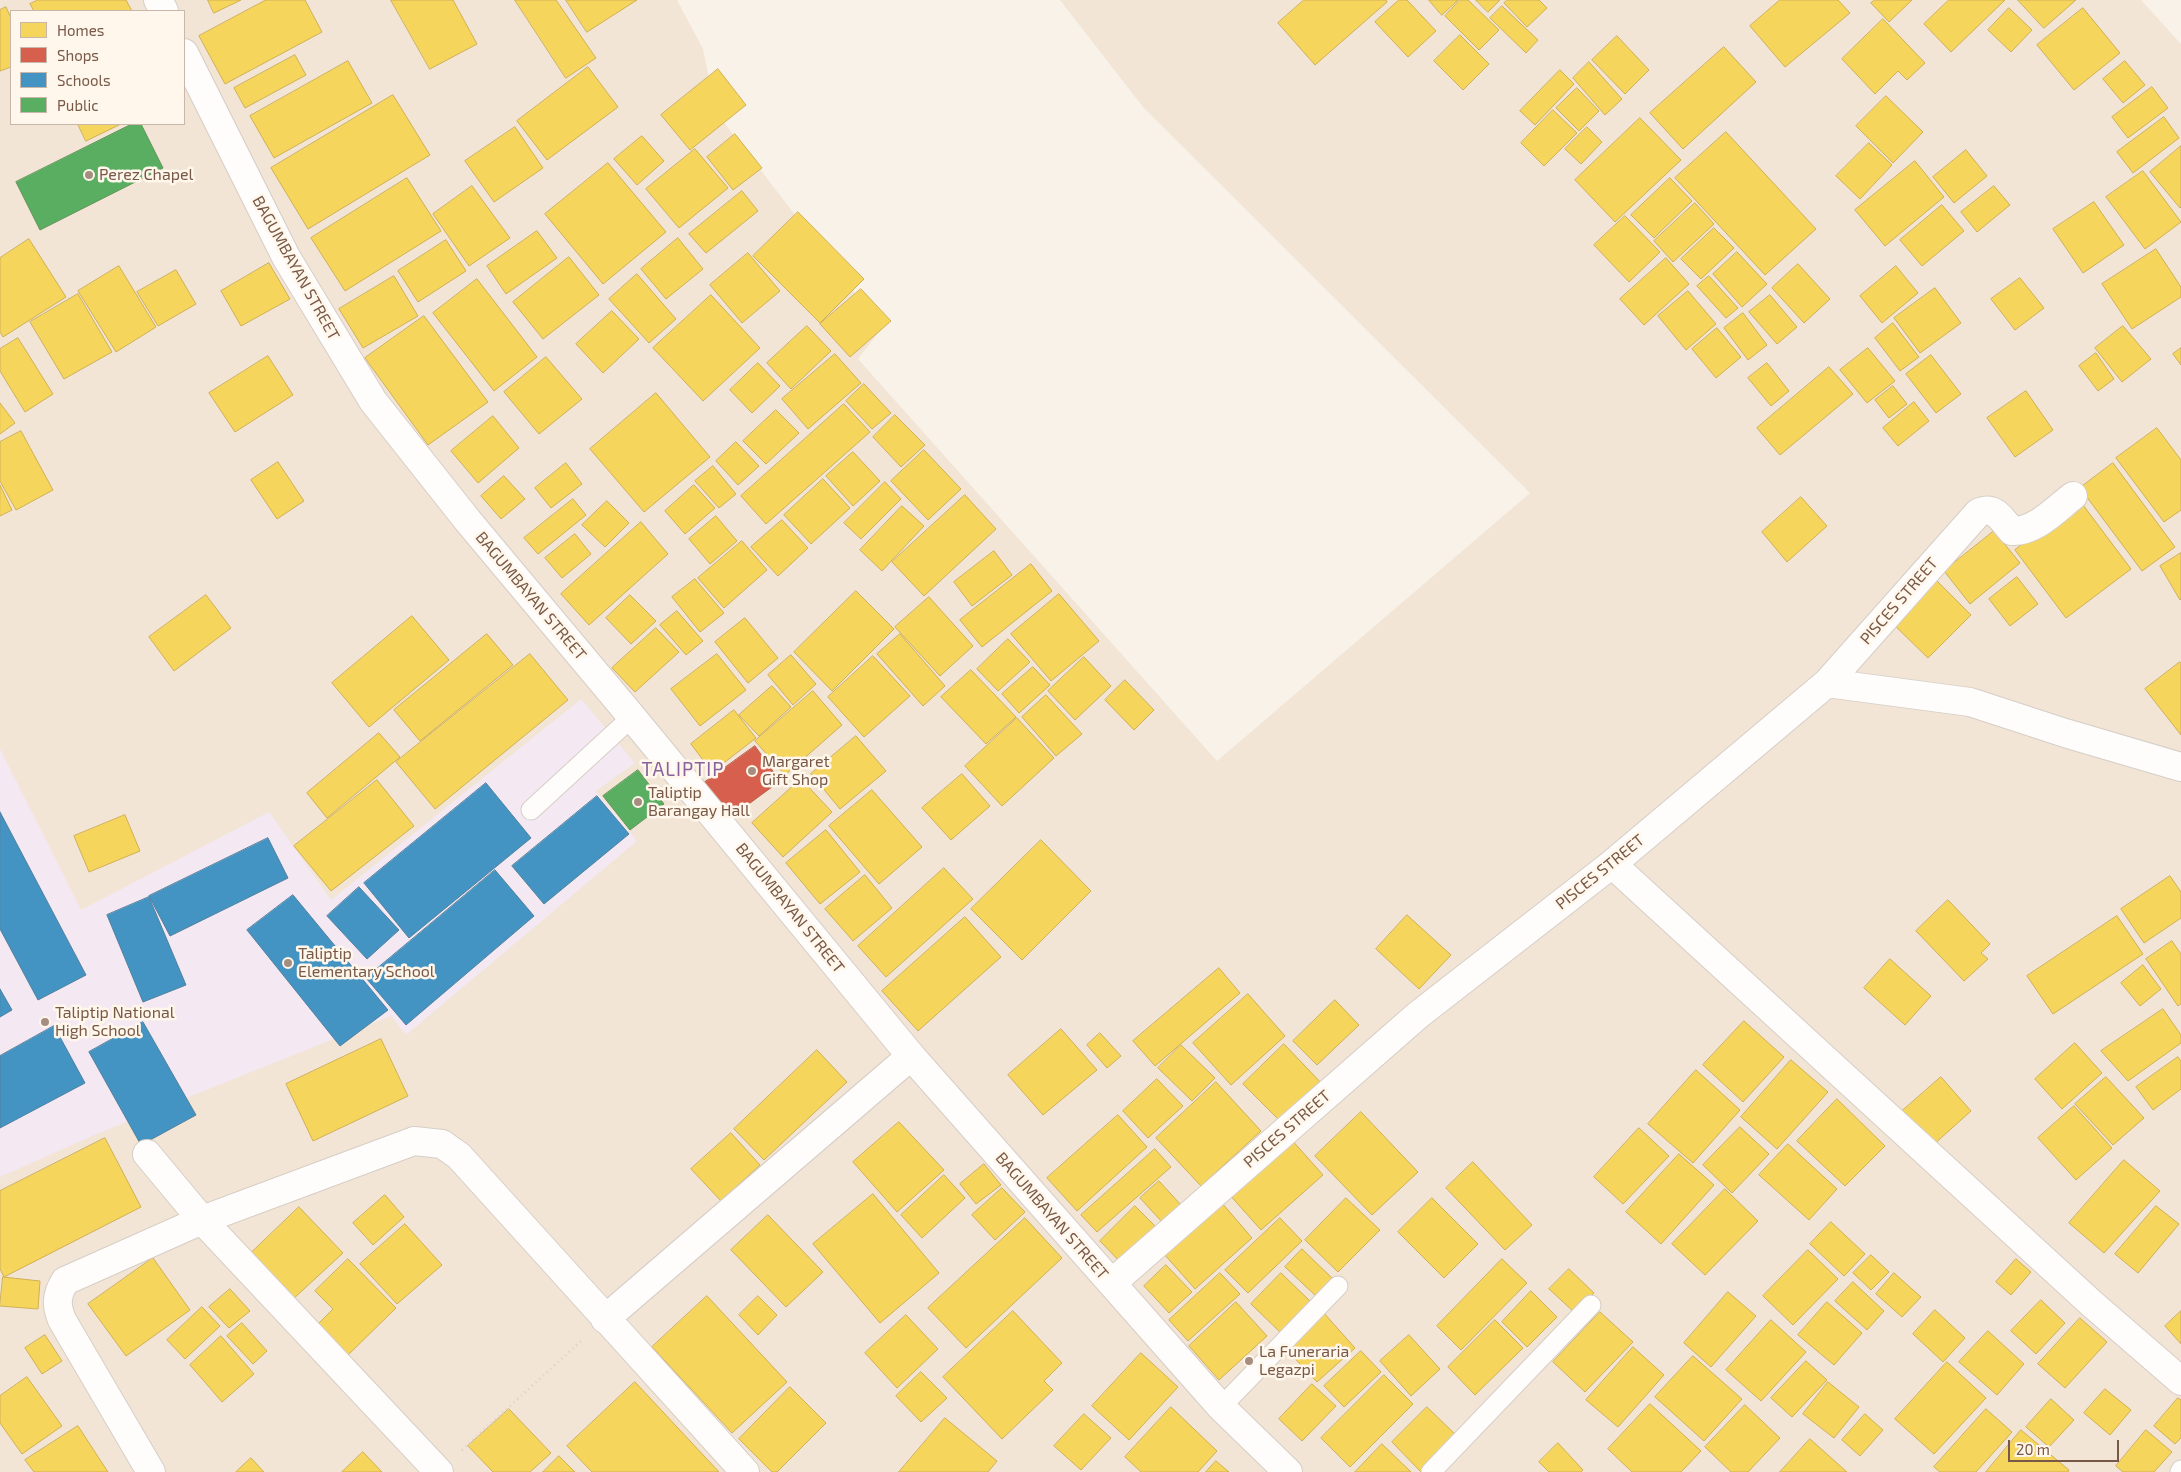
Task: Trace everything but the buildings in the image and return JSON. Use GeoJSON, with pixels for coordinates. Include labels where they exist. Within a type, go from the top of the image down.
{"type":"FeatureCollection","features":[{"type":"Feature","properties":{"kind":"street","name":"BAGUMBAYAN STREET"},"geometry":{"type":"LineString","coordinates":[[185,55],[286,257],[373,401],[468,522],[632,716],[911,1056],[1221,1407],[1288,1472]]}},
{"type":"Feature","properties":{"kind":"street","name":"PISCES STREET"},"geometry":{"type":"LineString","coordinates":[[1112,1283],[1418,1015],[1612,864],[1827,683],[1978,513],[1986,509],[1991,510],[2012,531],[2020,531],[2030,528],[2073,496]]}},
{"type":"Feature","properties":{"kind":"street"},"geometry":{"type":"LineString","coordinates":[[1827,683],[1970,702],[2065,733],[2181,767]]}},
{"type":"Feature","properties":{"kind":"street"},"geometry":{"type":"LineString","coordinates":[[1612,864],[2091,1303],[2181,1381]]}},
{"type":"Feature","properties":{"kind":"street"},"geometry":{"type":"LineString","coordinates":[[605,1318],[911,1056]]}},
{"type":"Feature","properties":{"kind":"street"},"geometry":{"type":"LineString","coordinates":[[151,1472],[62,1320],[57,1306],[58,1291],[64,1282],[202,1220],[414,1141],[442,1144],[459,1156],[745,1472]]}},
{"type":"Feature","properties":{"kind":"street"},"geometry":{"type":"LineString","coordinates":[[147,1154],[202,1220],[439,1471]]}},
{"type":"Feature","properties":{"kind":"lane"},"geometry":{"type":"LineString","coordinates":[[531,810],[632,716]]}},
{"type":"Feature","properties":{"kind":"lane"},"geometry":{"type":"LineString","coordinates":[[1221,1407],[1338,1286]]}},
{"type":"Feature","properties":{"kind":"lane"},"geometry":{"type":"LineString","coordinates":[[1431,1472],[1591,1305]]}},
{"type":"Feature","properties":{"kind":"path"},"geometry":{"type":"LineString","coordinates":[[439,1471],[605,1318]]}},
{"type":"Feature","properties":{"kind":"shaded area"},"geometry":{"type":"Polygon","coordinates":[[[0,0],[677,0],[703,49],[716,112],[882,328],[858,359],[1217,761],[1530,493],[1143,107],[1060,0],[2141,0],[2181,44],[2181,1472],[0,1472],[0,0]]]}},
{"type":"Feature","properties":{"kind":"shaded area","name":"Taliptip Elementary School"},"geometry":{"type":"Polygon","coordinates":[[[581,699],[635,763],[596,791],[637,841],[406,1035],[391,1016],[99,1133],[0,1177],[0,749],[81,910],[269,812],[331,900],[581,699]]]}},
{"type":"Feature","properties":{"kind":"place","name":"Perez Chapel"},"geometry":{"type":"Point","coordinates":[89,175]}},
{"type":"Feature","properties":{"kind":"place","name":"Margaret Gift Shop"},"geometry":{"type":"Point","coordinates":[752,771]}},
{"type":"Feature","properties":{"kind":"place","name":"Taliptip Barangay Hall"},"geometry":{"type":"Point","coordinates":[638,802]}},
{"type":"Feature","properties":{"kind":"place","name":"Taliptip Elementary School"},"geometry":{"type":"Point","coordinates":[288,963]}},
{"type":"Feature","properties":{"kind":"place","name":"Taliptip National High School"},"geometry":{"type":"Point","coordinates":[45,1022]}},
{"type":"Feature","properties":{"kind":"place","name":"La Funeraria Legazpi"},"geometry":{"type":"Point","coordinates":[1249,1361]}},
{"type":"Feature","properties":{"kind":"district","name":"TALIPTIP"},"geometry":{"type":"Point","coordinates":[683,770]}}]}
